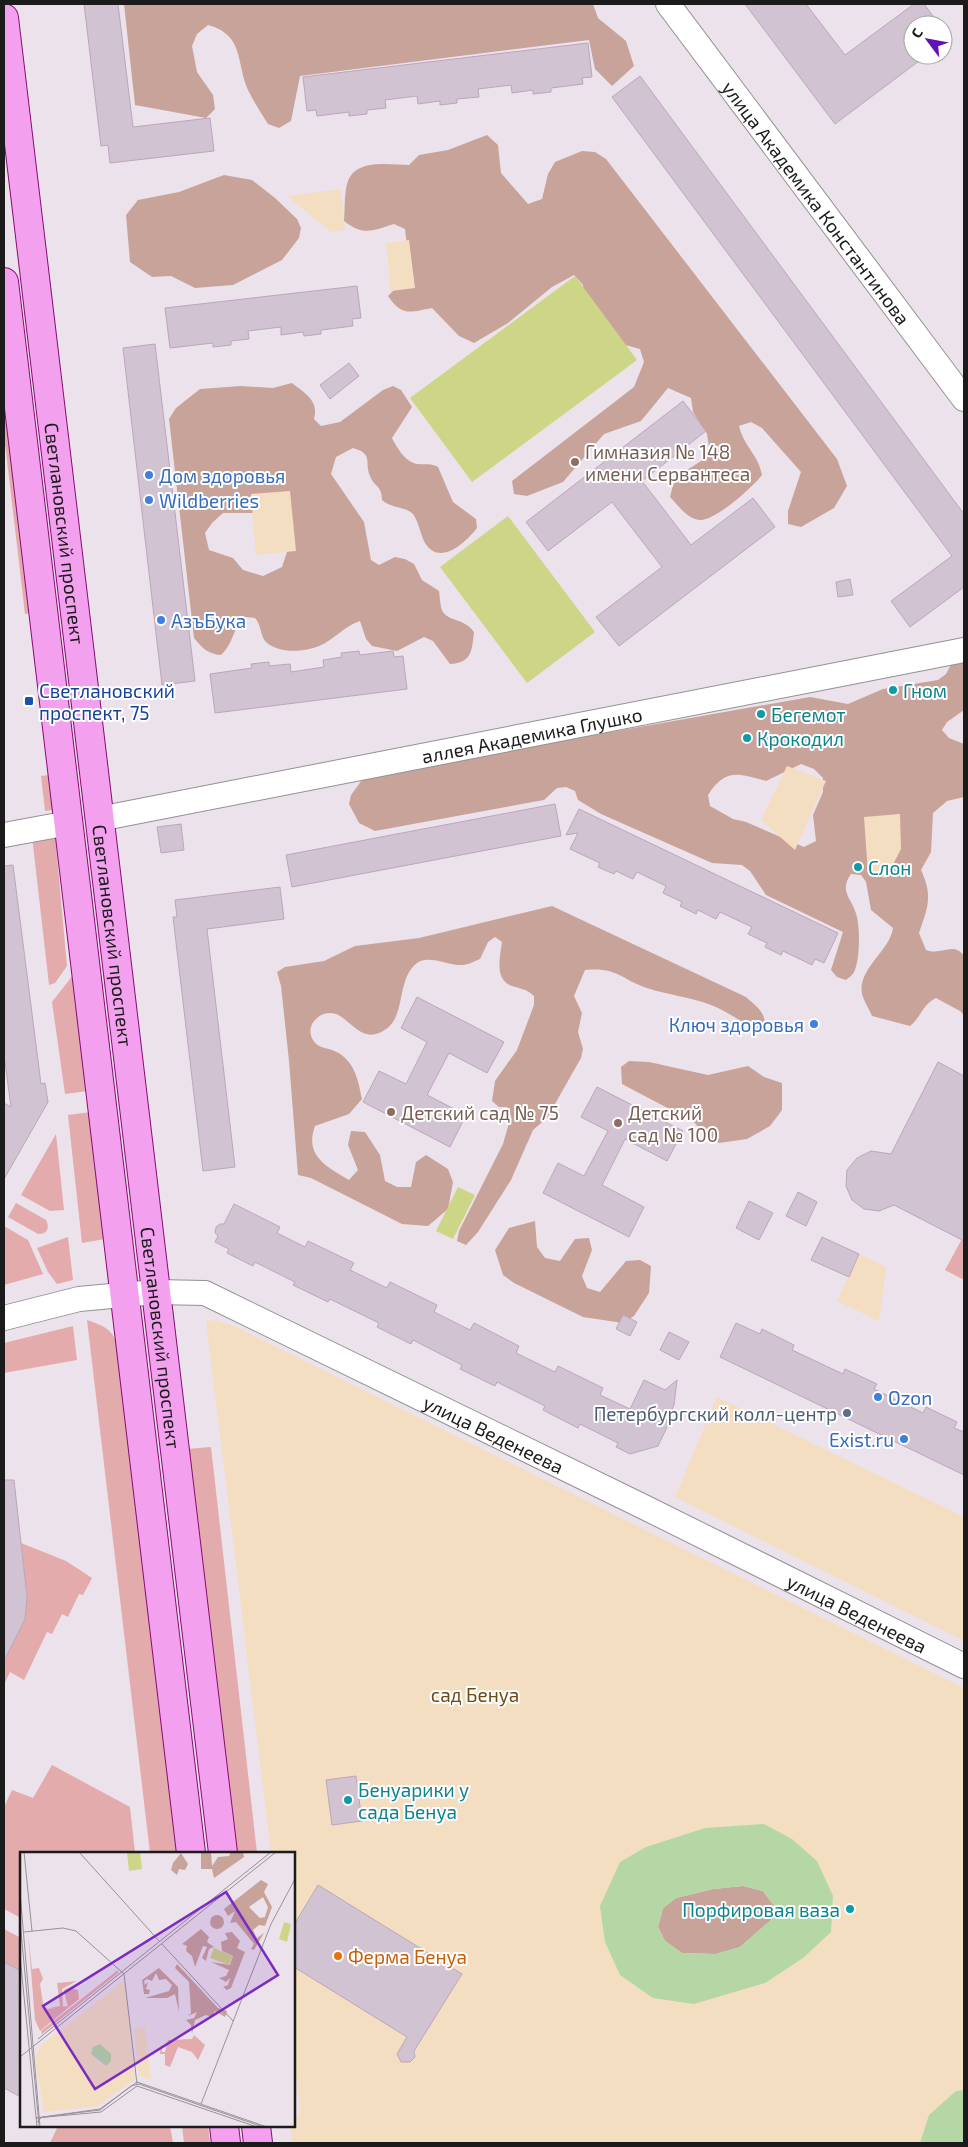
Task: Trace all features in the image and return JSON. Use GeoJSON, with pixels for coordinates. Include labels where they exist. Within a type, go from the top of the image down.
{"type":"FeatureCollection","features":[{"type":"Feature","properties":{"kind":"main road","name":"Светлановский проспект"},"geometry":{"type":"LineString","coordinates":[[4,18],[154,1292],[223,1852]]}},
{"type":"Feature","properties":{"kind":"main road","name":"Светлановский проспект"},"geometry":{"type":"LineString","coordinates":[[4,282],[192,1852]]}},
{"type":"Feature","properties":{"kind":"main road"},"geometry":{"type":"LineString","coordinates":[[224,2127],[226,2143]]}},
{"type":"Feature","properties":{"kind":"main road"},"geometry":{"type":"LineString","coordinates":[[256,2127],[258,2143]]}},
{"type":"Feature","properties":{"kind":"street","name":"улица Академика Константинова"},"geometry":{"type":"LineString","coordinates":[[668,4],[964,399]]}},
{"type":"Feature","properties":{"kind":"street","name":"аллея Академика Глушко"},"geometry":{"type":"LineString","coordinates":[[99,819],[964,650]]}},
{"type":"Feature","properties":{"kind":"street"},"geometry":{"type":"LineString","coordinates":[[4,835],[68,823]]}},
{"type":"Feature","properties":{"kind":"street","name":"улица Веденеева"},"geometry":{"type":"LineString","coordinates":[[4,1318],[71,1301],[154,1292],[205,1293],[964,1666]]}},
{"type":"Feature","properties":{"kind":"shaded area"},"geometry":{"type":"Polygon","coordinates":[[[124,4],[593,4],[598,18],[626,41],[634,66],[612,86],[595,69],[589,40],[300,76],[291,121],[279,128],[268,124],[250,94],[244,80],[234,43],[220,30],[208,25],[197,34],[192,46],[197,72],[213,95],[215,109],[206,118],[135,105],[124,4]]]}},
{"type":"Feature","properties":{"kind":"shaded area"},"geometry":{"type":"Polygon","coordinates":[[[487,135],[498,145],[501,173],[528,204],[542,199],[548,174],[555,162],[582,151],[595,152],[606,159],[837,459],[847,486],[834,508],[801,527],[788,524],[788,511],[801,472],[762,428],[751,422],[739,426],[762,475],[742,495],[715,515],[700,520],[687,515],[670,497],[673,485],[681,474],[704,459],[709,447],[707,434],[693,412],[691,398],[668,388],[641,421],[604,434],[563,482],[527,496],[514,494],[512,481],[634,387],[644,362],[640,349],[611,341],[584,312],[583,285],[574,275],[552,287],[508,323],[474,343],[459,336],[432,308],[418,311],[402,310],[388,296],[398,286],[411,282],[405,229],[394,224],[368,231],[357,229],[344,221],[345,195],[348,181],[352,174],[359,169],[375,164],[409,165],[419,155],[448,150],[487,135]]]}},
{"type":"Feature","properties":{"kind":"shaded area"},"geometry":{"type":"Polygon","coordinates":[[[224,175],[252,180],[297,219],[301,228],[299,238],[282,260],[233,285],[195,288],[171,276],[152,277],[130,262],[126,215],[138,200],[179,192],[224,175]]]}},
{"type":"Feature","properties":{"kind":"shaded area"},"geometry":{"type":"Polygon","coordinates":[[[575,276],[637,360],[472,482],[410,398],[575,276]]]}},
{"type":"Feature","properties":{"kind":"shaded area"},"geometry":{"type":"Polygon","coordinates":[[[292,383],[310,398],[315,407],[314,419],[321,426],[340,422],[383,390],[393,386],[401,390],[412,407],[392,438],[394,442],[402,454],[410,461],[438,467],[453,502],[476,519],[477,528],[460,545],[452,550],[438,553],[431,550],[425,543],[417,521],[410,511],[390,505],[382,500],[381,491],[372,480],[368,471],[366,456],[360,450],[353,448],[336,457],[331,474],[364,522],[371,560],[379,565],[395,557],[405,559],[414,564],[422,580],[439,591],[443,612],[449,617],[466,624],[474,632],[470,654],[463,661],[450,664],[433,641],[424,637],[397,651],[372,646],[366,639],[360,621],[324,643],[299,651],[278,649],[271,646],[263,637],[255,618],[246,617],[241,621],[221,655],[206,650],[194,638],[169,419],[176,408],[200,389],[241,386],[273,388],[292,383]],[[268,507],[252,513],[223,513],[205,533],[209,550],[233,558],[243,570],[263,576],[282,567],[287,552],[285,514],[268,507]]]}},
{"type":"Feature","properties":{"kind":"shaded area"},"geometry":{"type":"Polygon","coordinates":[[[7,414],[31,613],[25,614],[4,435],[4,419],[7,414]]]}},
{"type":"Feature","properties":{"kind":"shaded area"},"geometry":{"type":"Polygon","coordinates":[[[508,516],[595,632],[527,683],[440,567],[508,516]]]}},
{"type":"Feature","properties":{"kind":"shaded area"},"geometry":{"type":"Polygon","coordinates":[[[964,640],[964,710],[947,722],[942,730],[949,738],[964,744],[964,797],[947,801],[933,813],[931,852],[921,870],[927,887],[928,901],[919,933],[926,950],[951,949],[960,952],[964,956],[964,1015],[936,998],[928,1004],[910,1026],[872,1016],[862,994],[864,976],[891,936],[893,928],[871,910],[866,882],[861,875],[851,874],[846,886],[846,891],[857,917],[859,937],[856,967],[846,980],[837,977],[831,970],[843,932],[766,895],[750,871],[742,865],[712,863],[601,814],[578,800],[575,791],[566,787],[557,788],[544,800],[375,831],[359,823],[349,804],[351,795],[362,780],[390,771],[810,697],[848,704],[883,689],[938,680],[946,674],[964,640]],[[801,764],[766,781],[740,775],[726,777],[714,786],[708,795],[710,806],[733,819],[746,822],[804,847],[816,841],[813,815],[823,792],[823,778],[814,769],[801,764]]]}},
{"type":"Feature","properties":{"kind":"shaded area"},"geometry":{"type":"Polygon","coordinates":[[[50,775],[54,810],[45,811],[41,776],[50,775]]]}},
{"type":"Feature","properties":{"kind":"shaded area"},"geometry":{"type":"Polygon","coordinates":[[[55,834],[67,966],[55,983],[49,985],[32,836],[55,834]]]}},
{"type":"Feature","properties":{"kind":"shaded area"},"geometry":{"type":"Polygon","coordinates":[[[552,906],[746,997],[762,1014],[765,1028],[758,1033],[711,1005],[647,988],[605,970],[585,970],[574,996],[582,1013],[578,1032],[583,1049],[581,1058],[547,1118],[533,1130],[511,1180],[478,1232],[466,1245],[457,1241],[459,1231],[503,1144],[511,1116],[507,1107],[499,1107],[492,1101],[495,1081],[517,1050],[534,1005],[534,996],[506,983],[503,979],[499,967],[502,942],[495,937],[488,942],[480,959],[469,964],[457,965],[433,960],[417,963],[410,971],[406,980],[394,1020],[379,1033],[373,1035],[362,1033],[340,1016],[328,1013],[317,1018],[311,1028],[313,1040],[317,1044],[339,1054],[350,1064],[357,1077],[362,1099],[349,1114],[315,1126],[312,1136],[315,1153],[326,1165],[349,1180],[358,1170],[348,1145],[351,1131],[365,1132],[380,1155],[385,1181],[397,1187],[411,1187],[416,1162],[426,1155],[448,1169],[453,1182],[448,1209],[428,1226],[402,1224],[311,1178],[298,1175],[289,1061],[281,986],[277,972],[285,967],[324,961],[355,946],[419,938],[552,906]]]}},
{"type":"Feature","properties":{"kind":"shaded area"},"geometry":{"type":"Polygon","coordinates":[[[73,975],[88,1091],[65,1094],[52,1002],[73,975]]]}},
{"type":"Feature","properties":{"kind":"shaded area"},"geometry":{"type":"Polygon","coordinates":[[[629,1061],[649,1062],[708,1075],[748,1066],[764,1077],[782,1083],[782,1110],[770,1126],[747,1139],[719,1143],[706,1136],[694,1122],[622,1084],[621,1067],[629,1061]]]}},
{"type":"Feature","properties":{"kind":"shaded area"},"geometry":{"type":"Polygon","coordinates":[[[91,1112],[105,1239],[82,1243],[68,1115],[91,1112]]]}},
{"type":"Feature","properties":{"kind":"shaded area"},"geometry":{"type":"Polygon","coordinates":[[[56,1134],[64,1210],[50,1211],[21,1195],[56,1134]]]}},
{"type":"Feature","properties":{"kind":"shaded area"},"geometry":{"type":"Polygon","coordinates":[[[458,1187],[475,1195],[453,1239],[436,1231],[458,1187]]]}},
{"type":"Feature","properties":{"kind":"shaded area"},"geometry":{"type":"Polygon","coordinates":[[[16,1203],[46,1220],[48,1226],[46,1232],[38,1234],[8,1217],[16,1203]]]}},
{"type":"Feature","properties":{"kind":"shaded area"},"geometry":{"type":"Polygon","coordinates":[[[535,1221],[537,1247],[545,1258],[560,1261],[575,1239],[589,1238],[592,1250],[582,1276],[587,1288],[600,1292],[626,1261],[640,1260],[651,1266],[649,1293],[634,1316],[623,1323],[583,1317],[514,1283],[503,1275],[495,1250],[509,1228],[535,1221]]]}},
{"type":"Feature","properties":{"kind":"shaded area"},"geometry":{"type":"Polygon","coordinates":[[[4,1226],[28,1240],[43,1274],[4,1285],[4,1226]]]}},
{"type":"Feature","properties":{"kind":"shaded area"},"geometry":{"type":"Polygon","coordinates":[[[964,1235],[964,1280],[945,1270],[964,1235]]]}},
{"type":"Feature","properties":{"kind":"shaded area"},"geometry":{"type":"Polygon","coordinates":[[[68,1237],[73,1280],[57,1284],[48,1272],[37,1248],[68,1237]]]}},
{"type":"Feature","properties":{"kind":"shaded area"},"geometry":{"type":"Polygon","coordinates":[[[87,1320],[99,1324],[108,1330],[119,1348],[177,1852],[150,1852],[87,1320]]]}},
{"type":"Feature","properties":{"kind":"shaded area"},"geometry":{"type":"Polygon","coordinates":[[[73,1326],[77,1360],[4,1373],[4,1343],[73,1326]]]}},
{"type":"Feature","properties":{"kind":"shaded area"},"geometry":{"type":"Polygon","coordinates":[[[211,1447],[257,1852],[234,1852],[187,1449],[211,1447]]]}},
{"type":"Feature","properties":{"kind":"shaded area"},"geometry":{"type":"Polygon","coordinates":[[[21,1543],[66,1561],[92,1578],[83,1595],[79,1594],[68,1617],[62,1614],[52,1634],[47,1632],[24,1680],[10,1672],[4,1685],[4,1661],[25,1619],[27,1597],[21,1543]]]}},
{"type":"Feature","properties":{"kind":"shaded area"},"geometry":{"type":"Polygon","coordinates":[[[52,1765],[130,1807],[135,1852],[20,1852],[20,1917],[4,1909],[4,1807],[12,1790],[33,1798],[52,1765]]]}},
{"type":"Feature","properties":{"kind":"shaded area"},"geometry":{"type":"Polygon","coordinates":[[[764,1824],[792,1839],[817,1861],[833,1896],[831,1932],[803,1958],[765,1983],[694,2004],[653,1998],[620,1975],[605,1942],[600,1906],[620,1862],[646,1847],[705,1828],[764,1824]],[[743,1886],[713,1889],[676,1898],[663,1908],[658,1927],[665,1941],[682,1953],[716,1954],[740,1947],[771,1920],[774,1906],[763,1891],[743,1886]]]}},
{"type":"Feature","properties":{"kind":"shaded area"},"geometry":{"type":"Polygon","coordinates":[[[743,1886],[763,1891],[774,1906],[771,1920],[740,1947],[716,1954],[682,1953],[665,1941],[658,1927],[663,1908],[676,1898],[713,1889],[743,1886]]]}},
{"type":"Feature","properties":{"kind":"shaded area"},"geometry":{"type":"Polygon","coordinates":[[[4,1929],[20,1937],[20,1970],[4,1962],[4,1929]]]}},
{"type":"Feature","properties":{"kind":"shaded area"},"geometry":{"type":"Polygon","coordinates":[[[964,2090],[964,2143],[920,2143],[929,2115],[956,2091],[964,2090]]]}},
{"type":"Feature","properties":{"kind":"shaded area"},"geometry":{"type":"Polygon","coordinates":[[[58,2127],[170,2127],[173,2143],[50,2143],[58,2127]]]}},
{"type":"Feature","properties":{"kind":"shaded area"},"geometry":{"type":"Polygon","coordinates":[[[182,2127],[208,2127],[210,2143],[184,2143],[182,2127]]]}},
{"type":"Feature","properties":{"kind":"green space"},"geometry":{"type":"Polygon","coordinates":[[[341,189],[345,230],[331,232],[287,196],[341,189]]]}},
{"type":"Feature","properties":{"kind":"green space"},"geometry":{"type":"Polygon","coordinates":[[[409,240],[415,288],[391,291],[386,243],[409,240]]]}},
{"type":"Feature","properties":{"kind":"green space"},"geometry":{"type":"Polygon","coordinates":[[[290,491],[296,551],[256,555],[251,494],[290,491]]]}},
{"type":"Feature","properties":{"kind":"green space"},"geometry":{"type":"Polygon","coordinates":[[[787,766],[826,781],[795,850],[761,820],[787,766]]]}},
{"type":"Feature","properties":{"kind":"green space"},"geometry":{"type":"Polygon","coordinates":[[[900,814],[901,849],[886,878],[868,873],[864,817],[900,814]]]}},
{"type":"Feature","properties":{"kind":"green space"},"geometry":{"type":"Polygon","coordinates":[[[859,1254],[886,1267],[879,1321],[837,1301],[859,1254]]]}},
{"type":"Feature","properties":{"kind":"green space","name":"сад Бенуа"},"geometry":{"type":"Polygon","coordinates":[[[206,1320],[218,1321],[234,1326],[964,1688],[964,2090],[956,2091],[930,2115],[920,2143],[292,2143],[290,2127],[295,2127],[295,2116],[300,2115],[295,2061],[295,1852],[271,1852],[206,1320]],[[764,1824],[705,1828],[646,1847],[620,1975],[803,1958],[764,1824]]]}},
{"type":"Feature","properties":{"kind":"green space"},"geometry":{"type":"Polygon","coordinates":[[[717,1397],[964,1517],[964,1641],[675,1497],[717,1397]]]}},
{"type":"Feature","properties":{"kind":"building"},"geometry":{"type":"Polygon","coordinates":[[[84,4],[118,4],[133,127],[210,118],[214,151],[110,163],[108,145],[101,146],[84,4]]]}},
{"type":"Feature","properties":{"kind":"building"},"geometry":{"type":"Polygon","coordinates":[[[745,4],[806,4],[845,55],[914,4],[924,4],[932,15],[903,15],[903,65],[914,65],[835,124],[745,4]]]}},
{"type":"Feature","properties":{"kind":"building"},"geometry":{"type":"Polygon","coordinates":[[[588,43],[592,77],[582,78],[583,84],[551,88],[551,92],[533,94],[533,90],[512,93],[511,85],[478,89],[479,97],[457,99],[457,103],[440,105],[440,101],[418,104],[417,96],[385,100],[386,108],[367,110],[367,114],[349,116],[349,112],[317,116],[316,110],[307,111],[303,77],[588,43]]]}},
{"type":"Feature","properties":{"kind":"building"},"geometry":{"type":"Polygon","coordinates":[[[640,76],[964,514],[964,587],[910,627],[891,601],[952,556],[612,97],[640,76]]]}},
{"type":"Feature","properties":{"kind":"building"},"geometry":{"type":"Polygon","coordinates":[[[357,286],[361,318],[352,319],[353,326],[321,330],[321,334],[304,336],[303,332],[281,335],[281,327],[248,331],[249,339],[231,341],[231,345],[213,347],[213,343],[170,348],[165,308],[357,286]]]}},
{"type":"Feature","properties":{"kind":"building"},"geometry":{"type":"Polygon","coordinates":[[[155,344],[195,681],[162,685],[123,348],[155,344]]]}},
{"type":"Feature","properties":{"kind":"building"},"geometry":{"type":"Polygon","coordinates":[[[349,363],[359,376],[330,399],[320,385],[349,363]]]}},
{"type":"Feature","properties":{"kind":"building"},"geometry":{"type":"Polygon","coordinates":[[[683,401],[706,431],[642,481],[691,545],[753,498],[775,527],[619,646],[596,617],[662,567],[612,502],[548,551],[526,522],[683,401]]]}},
{"type":"Feature","properties":{"kind":"building"},"geometry":{"type":"Polygon","coordinates":[[[850,579],[853,595],[838,597],[836,582],[850,579]]]}},
{"type":"Feature","properties":{"kind":"building"},"geometry":{"type":"Polygon","coordinates":[[[359,651],[360,655],[393,651],[394,657],[403,656],[407,689],[215,713],[210,674],[252,668],[251,664],[269,662],[269,666],[290,664],[291,672],[324,667],[323,660],[342,657],[341,653],[359,651]]]}},
{"type":"Feature","properties":{"kind":"building"},"geometry":{"type":"Polygon","coordinates":[[[555,804],[561,836],[292,887],[286,855],[555,804]]]}},
{"type":"Feature","properties":{"kind":"building"},"geometry":{"type":"Polygon","coordinates":[[[579,809],[838,933],[824,963],[815,959],[812,965],[783,951],[781,955],[765,947],[767,943],[748,934],[752,927],[720,912],[716,919],[698,910],[696,914],[680,906],[682,902],[663,893],[666,886],[637,872],[633,879],[616,871],[614,874],[598,867],[600,863],[570,849],[578,833],[566,835],[579,809]]]}},
{"type":"Feature","properties":{"kind":"building"},"geometry":{"type":"Polygon","coordinates":[[[181,824],[184,850],[161,853],[157,827],[181,824]]]}},
{"type":"Feature","properties":{"kind":"building"},"geometry":{"type":"Polygon","coordinates":[[[13,865],[41,1084],[45,1083],[48,1102],[4,1179],[4,1103],[11,1107],[4,1055],[4,866],[13,865]]]}},
{"type":"Feature","properties":{"kind":"building"},"geometry":{"type":"Polygon","coordinates":[[[280,887],[284,919],[207,929],[235,1167],[203,1171],[173,917],[177,917],[175,900],[280,887]]]}},
{"type":"Feature","properties":{"kind":"building"},"geometry":{"type":"Polygon","coordinates":[[[417,997],[504,1042],[487,1073],[449,1053],[427,1095],[466,1115],[450,1147],[363,1102],[379,1071],[406,1084],[427,1042],[401,1028],[417,997]]]}},
{"type":"Feature","properties":{"kind":"building"},"geometry":{"type":"Polygon","coordinates":[[[938,1062],[964,1076],[964,1241],[894,1205],[879,1211],[864,1209],[852,1200],[846,1186],[847,1170],[857,1158],[871,1151],[891,1154],[938,1062]]]}},
{"type":"Feature","properties":{"kind":"building"},"geometry":{"type":"Polygon","coordinates":[[[597,1087],[683,1131],[667,1161],[625,1139],[602,1185],[644,1207],[629,1237],[543,1193],[558,1163],[584,1176],[608,1131],[581,1117],[597,1087]]]}},
{"type":"Feature","properties":{"kind":"building"},"geometry":{"type":"Polygon","coordinates":[[[798,1192],[817,1202],[806,1226],[786,1216],[798,1192]]]}},
{"type":"Feature","properties":{"kind":"building"},"geometry":{"type":"Polygon","coordinates":[[[749,1201],[773,1213],[759,1240],[736,1228],[749,1201]]]}},
{"type":"Feature","properties":{"kind":"building"},"geometry":{"type":"Polygon","coordinates":[[[234,1204],[280,1227],[277,1233],[305,1247],[308,1241],[354,1263],[350,1270],[387,1288],[390,1282],[437,1305],[434,1312],[470,1330],[474,1323],[519,1346],[516,1353],[555,1372],[558,1366],[603,1388],[600,1395],[630,1409],[644,1380],[665,1390],[677,1380],[674,1405],[666,1422],[669,1423],[658,1446],[630,1454],[616,1447],[618,1443],[580,1424],[578,1428],[543,1410],[545,1406],[497,1382],[495,1386],[460,1369],[462,1365],[413,1340],[411,1344],[377,1327],[379,1323],[330,1299],[328,1302],[293,1285],[295,1282],[255,1262],[253,1266],[227,1253],[229,1249],[215,1242],[218,1236],[215,1233],[216,1227],[224,1224],[234,1204]]]}},
{"type":"Feature","properties":{"kind":"building"},"geometry":{"type":"Polygon","coordinates":[[[822,1237],[859,1254],[849,1277],[811,1260],[822,1237]]]}},
{"type":"Feature","properties":{"kind":"building"},"geometry":{"type":"Polygon","coordinates":[[[623,1315],[637,1322],[630,1336],[616,1329],[623,1315]]]}},
{"type":"Feature","properties":{"kind":"building"},"geometry":{"type":"Polygon","coordinates":[[[736,1323],[760,1334],[762,1329],[794,1345],[792,1350],[843,1374],[845,1369],[877,1384],[874,1389],[923,1413],[926,1407],[957,1422],[954,1428],[964,1432],[964,1475],[720,1357],[736,1323]]]}},
{"type":"Feature","properties":{"kind":"building"},"geometry":{"type":"Polygon","coordinates":[[[669,1332],[689,1342],[679,1360],[660,1350],[669,1332]]]}},
{"type":"Feature","properties":{"kind":"building"},"geometry":{"type":"Polygon","coordinates":[[[4,1480],[14,1480],[27,1597],[25,1619],[4,1661],[4,1480]]]}},
{"type":"Feature","properties":{"kind":"building"},"geometry":{"type":"Polygon","coordinates":[[[356,1776],[362,1821],[332,1825],[326,1780],[356,1776]]]}},
{"type":"Feature","properties":{"kind":"building"},"geometry":{"type":"Polygon","coordinates":[[[318,1885],[462,1974],[414,2051],[415,2057],[410,2062],[401,2062],[397,2054],[407,2037],[295,1968],[295,1923],[318,1885]]]}},
{"type":"Feature","properties":{"kind":"building"},"geometry":{"type":"Polygon","coordinates":[[[4,1962],[20,1970],[20,2096],[4,2088],[4,1962]]]}},
{"type":"Feature","properties":{"kind":"place","name":"Гимназия № 148 имени Сервантеса"},"geometry":{"type":"Point","coordinates":[575,462]}},
{"type":"Feature","properties":{"kind":"place","name":"Дом здоровья"},"geometry":{"type":"Point","coordinates":[149,475]}},
{"type":"Feature","properties":{"kind":"place","name":"Wildberries"},"geometry":{"type":"Point","coordinates":[149,500]}},
{"type":"Feature","properties":{"kind":"place","name":"АзъБука"},"geometry":{"type":"Point","coordinates":[161,620]}},
{"type":"Feature","properties":{"kind":"place","name":"Гном"},"geometry":{"type":"Point","coordinates":[893,690]}},
{"type":"Feature","properties":{"kind":"place","name":"Светлановский проспект, 75"},"geometry":{"type":"Point","coordinates":[29,701]}},
{"type":"Feature","properties":{"kind":"place","name":"Бегемот"},"geometry":{"type":"Point","coordinates":[761,714]}},
{"type":"Feature","properties":{"kind":"place","name":"Крокодил"},"geometry":{"type":"Point","coordinates":[747,738]}},
{"type":"Feature","properties":{"kind":"place","name":"Слон"},"geometry":{"type":"Point","coordinates":[858,867]}},
{"type":"Feature","properties":{"kind":"place","name":"Ключ здоровья"},"geometry":{"type":"Point","coordinates":[814,1024]}},
{"type":"Feature","properties":{"kind":"place","name":"Детский сад № 75"},"geometry":{"type":"Point","coordinates":[391,1112]}},
{"type":"Feature","properties":{"kind":"place","name":"Детский сад № 100"},"geometry":{"type":"Point","coordinates":[618,1123]}},
{"type":"Feature","properties":{"kind":"place","name":"Ozon"},"geometry":{"type":"Point","coordinates":[878,1397]}},
{"type":"Feature","properties":{"kind":"place","name":"Петербургский колл-центр"},"geometry":{"type":"Point","coordinates":[847,1413]}},
{"type":"Feature","properties":{"kind":"place","name":"Exist.ru"},"geometry":{"type":"Point","coordinates":[904,1439]}},
{"type":"Feature","properties":{"kind":"place","name":"Бенуарики у сада Бенуа"},"geometry":{"type":"Point","coordinates":[348,1800]}},
{"type":"Feature","properties":{"kind":"place","name":"Порфировая ваза"},"geometry":{"type":"Point","coordinates":[850,1909]}},
{"type":"Feature","properties":{"kind":"place","name":"Ферма Бенуа"},"geometry":{"type":"Point","coordinates":[338,1956]}}]}
